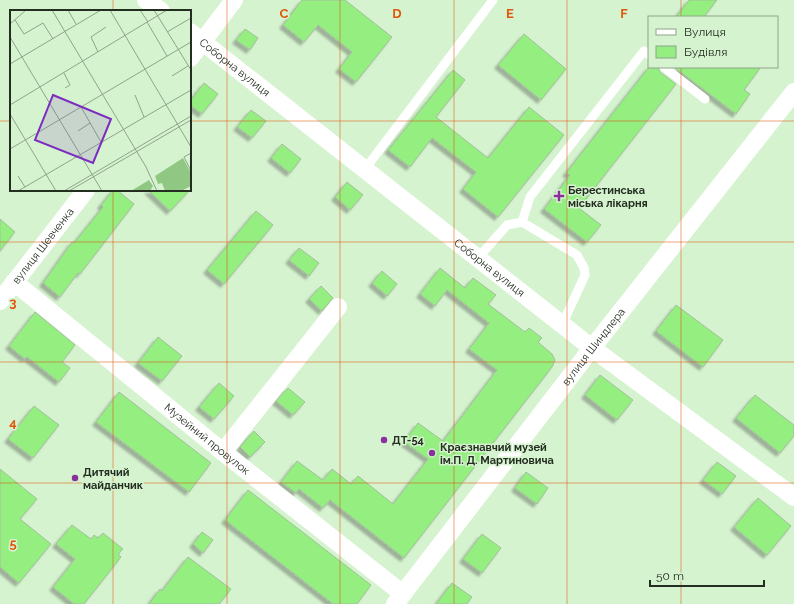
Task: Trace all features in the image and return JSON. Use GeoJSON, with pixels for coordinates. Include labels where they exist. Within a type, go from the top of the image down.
{"type":"FeatureCollection","features":[{"type":"Feature","properties":{"kind":"street"},"geometry":{"type":"LineString","coordinates":[[146,0],[160,10]]}},
{"type":"Feature","properties":{"kind":"street"},"geometry":{"type":"LineString","coordinates":[[191,54],[196,37],[234,0]]}},
{"type":"Feature","properties":{"kind":"street","name":"Соборна вулиця"},"geometry":{"type":"LineString","coordinates":[[196,37],[562,325],[794,497]]}},
{"type":"Feature","properties":{"kind":"street","name":"вулиця Шиндлера"},"geometry":{"type":"LineString","coordinates":[[399,599],[592,348],[794,92]]}},
{"type":"Feature","properties":{"kind":"street","name":"вулиця Шевченка"},"geometry":{"type":"LineString","coordinates":[[1,298],[85,191]]}},
{"type":"Feature","properties":{"kind":"street","name":"Музейний провулок"},"geometry":{"type":"LineString","coordinates":[[14,282],[223,452],[399,599]]}},
{"type":"Feature","properties":{"kind":"street"},"geometry":{"type":"LineString","coordinates":[[223,452],[338,307]]}},
{"type":"Feature","properties":{"kind":"lane"},"geometry":{"type":"LineString","coordinates":[[365,169],[493,0]]}},
{"type":"Feature","properties":{"kind":"lane"},"geometry":{"type":"LineString","coordinates":[[522,222],[530,197],[644,51],[648,54]]}},
{"type":"Feature","properties":{"kind":"lane"},"geometry":{"type":"LineString","coordinates":[[665,68],[705,99]]}},
{"type":"Feature","properties":{"kind":"lane"},"geometry":{"type":"LineString","coordinates":[[478,258],[507,225],[522,222],[577,255],[584,268],[583,282],[562,325]]}},
{"type":"Feature","properties":{"kind":"building"},"geometry":{"type":"Polygon","coordinates":[[[302,0],[345,0],[392,37],[356,82],[339,69],[352,52],[318,25],[304,42],[283,25],[302,0]]]}},
{"type":"Feature","properties":{"kind":"building"},"geometry":{"type":"Polygon","coordinates":[[[689,0],[717,0],[705,16],[677,16],[689,0]]]}},
{"type":"Feature","properties":{"kind":"building"},"geometry":{"type":"Polygon","coordinates":[[[245,29],[258,38],[250,50],[236,40],[245,29]]]}},
{"type":"Feature","properties":{"kind":"building"},"geometry":{"type":"Polygon","coordinates":[[[524,34],[566,69],[541,100],[498,65],[524,34]]]}},
{"type":"Feature","properties":{"kind":"building"},"geometry":{"type":"Polygon","coordinates":[[[648,68],[658,68],[660,72],[676,84],[579,208],[601,225],[587,242],[544,209],[570,175],[566,173],[648,68]]]}},
{"type":"Feature","properties":{"kind":"building"},"geometry":{"type":"Polygon","coordinates":[[[675,68],[760,68],[744,90],[750,94],[736,114],[675,68]]]}},
{"type":"Feature","properties":{"kind":"building"},"geometry":{"type":"Polygon","coordinates":[[[453,70],[465,80],[436,117],[488,158],[529,107],[564,135],[498,217],[463,189],[476,172],[432,138],[410,167],[388,150],[453,70]]]}},
{"type":"Feature","properties":{"kind":"building"},"geometry":{"type":"Polygon","coordinates":[[[204,83],[218,94],[202,114],[191,106],[191,100],[204,83]]]}},
{"type":"Feature","properties":{"kind":"building"},"geometry":{"type":"Polygon","coordinates":[[[251,110],[266,121],[252,138],[237,127],[251,110]]]}},
{"type":"Feature","properties":{"kind":"building"},"geometry":{"type":"Polygon","coordinates":[[[282,144],[301,159],[290,173],[271,158],[282,144]]]}},
{"type":"Feature","properties":{"kind":"building"},"geometry":{"type":"Polygon","coordinates":[[[347,182],[363,195],[350,210],[335,197],[347,182]]]}},
{"type":"Feature","properties":{"kind":"building"},"geometry":{"type":"Polygon","coordinates":[[[112,191],[118,191],[134,204],[80,274],[78,273],[60,297],[43,283],[72,242],[74,243],[103,207],[101,205],[112,191]]]}},
{"type":"Feature","properties":{"kind":"building"},"geometry":{"type":"Polygon","coordinates":[[[149,191],[189,191],[170,211],[149,191]]]}},
{"type":"Feature","properties":{"kind":"building"},"geometry":{"type":"Polygon","coordinates":[[[256,211],[273,225],[224,284],[207,270],[256,211]]]}},
{"type":"Feature","properties":{"kind":"building"},"geometry":{"type":"Polygon","coordinates":[[[0,219],[15,232],[0,251],[0,219]]]}},
{"type":"Feature","properties":{"kind":"building"},"geometry":{"type":"Polygon","coordinates":[[[299,248],[319,263],[309,276],[289,260],[299,248]]]}},
{"type":"Feature","properties":{"kind":"building"},"geometry":{"type":"Polygon","coordinates":[[[440,268],[465,288],[473,278],[496,295],[488,304],[525,332],[529,328],[542,338],[538,342],[552,354],[555,360],[552,367],[404,558],[330,500],[323,508],[299,489],[296,493],[281,482],[297,461],[323,480],[332,469],[351,484],[358,476],[393,504],[428,459],[404,442],[418,423],[443,441],[497,370],[469,349],[489,323],[447,290],[435,306],[420,294],[440,268]]]}},
{"type":"Feature","properties":{"kind":"building"},"geometry":{"type":"Polygon","coordinates":[[[382,271],[397,284],[387,296],[372,283],[382,271]]]}},
{"type":"Feature","properties":{"kind":"building"},"geometry":{"type":"Polygon","coordinates":[[[321,286],[333,298],[322,311],[309,299],[321,286]]]}},
{"type":"Feature","properties":{"kind":"building"},"geometry":{"type":"Polygon","coordinates":[[[676,305],[723,340],[703,367],[656,331],[676,305]]]}},
{"type":"Feature","properties":{"kind":"building"},"geometry":{"type":"Polygon","coordinates":[[[35,312],[75,345],[62,362],[70,368],[59,382],[27,357],[25,359],[9,346],[35,312]]]}},
{"type":"Feature","properties":{"kind":"building"},"geometry":{"type":"Polygon","coordinates":[[[158,337],[182,356],[162,381],[138,363],[158,337]]]}},
{"type":"Feature","properties":{"kind":"building"},"geometry":{"type":"Polygon","coordinates":[[[600,375],[633,400],[617,420],[585,395],[600,375]]]}},
{"type":"Feature","properties":{"kind":"building"},"geometry":{"type":"Polygon","coordinates":[[[219,383],[234,396],[214,419],[199,407],[219,383]]]}},
{"type":"Feature","properties":{"kind":"building"},"geometry":{"type":"Polygon","coordinates":[[[288,388],[305,402],[293,415],[276,401],[288,388]]]}},
{"type":"Feature","properties":{"kind":"building"},"geometry":{"type":"Polygon","coordinates":[[[119,392],[211,463],[189,492],[96,422],[119,392]]]}},
{"type":"Feature","properties":{"kind":"building"},"geometry":{"type":"Polygon","coordinates":[[[755,395],[794,425],[794,436],[780,453],[736,418],[755,395]]]}},
{"type":"Feature","properties":{"kind":"building"},"geometry":{"type":"Polygon","coordinates":[[[34,406],[59,425],[33,458],[8,439],[34,406]]]}},
{"type":"Feature","properties":{"kind":"building"},"geometry":{"type":"Polygon","coordinates":[[[254,431],[265,442],[250,457],[240,447],[254,431]]]}},
{"type":"Feature","properties":{"kind":"building"},"geometry":{"type":"Polygon","coordinates":[[[717,462],[736,476],[722,494],[703,480],[717,462]]]}},
{"type":"Feature","properties":{"kind":"building"},"geometry":{"type":"Polygon","coordinates":[[[0,469],[37,499],[20,519],[51,544],[19,583],[0,567],[0,469]]]}},
{"type":"Feature","properties":{"kind":"building"},"geometry":{"type":"Polygon","coordinates":[[[526,472],[548,488],[537,504],[515,488],[526,472]]]}},
{"type":"Feature","properties":{"kind":"building"},"geometry":{"type":"Polygon","coordinates":[[[248,490],[371,585],[357,604],[333,604],[225,520],[248,490]]]}},
{"type":"Feature","properties":{"kind":"building"},"geometry":{"type":"Polygon","coordinates":[[[758,498],[791,526],[767,555],[734,527],[758,498]]]}},
{"type":"Feature","properties":{"kind":"building"},"geometry":{"type":"Polygon","coordinates":[[[72,525],[91,539],[94,535],[98,538],[103,533],[123,549],[118,554],[121,557],[84,604],[74,604],[53,587],[75,559],[56,544],[72,525]]]}},
{"type":"Feature","properties":{"kind":"building"},"geometry":{"type":"Polygon","coordinates":[[[202,532],[213,540],[203,553],[193,544],[202,532]]]}},
{"type":"Feature","properties":{"kind":"building"},"geometry":{"type":"Polygon","coordinates":[[[482,534],[501,548],[482,573],[463,559],[482,534]]]}},
{"type":"Feature","properties":{"kind":"building"},"geometry":{"type":"Polygon","coordinates":[[[188,557],[231,589],[219,604],[149,604],[160,589],[162,591],[188,557]]]}},
{"type":"Feature","properties":{"kind":"building"},"geometry":{"type":"Polygon","coordinates":[[[452,583],[472,597],[467,604],[436,604],[452,583]]]}},
{"type":"Feature","properties":{"kind":"place","name":"Берестинська міська лікарня"},"geometry":{"type":"Point","coordinates":[559,196]}},
{"type":"Feature","properties":{"kind":"place","name":"ДТ-54"},"geometry":{"type":"Point","coordinates":[384,440]}},
{"type":"Feature","properties":{"kind":"place","name":"Краєзнавчий музей ім.П. Д. Мартиновича"},"geometry":{"type":"Point","coordinates":[432,453]}},
{"type":"Feature","properties":{"kind":"place","name":"Дитячий майданчик"},"geometry":{"type":"Point","coordinates":[75,478]}}]}
